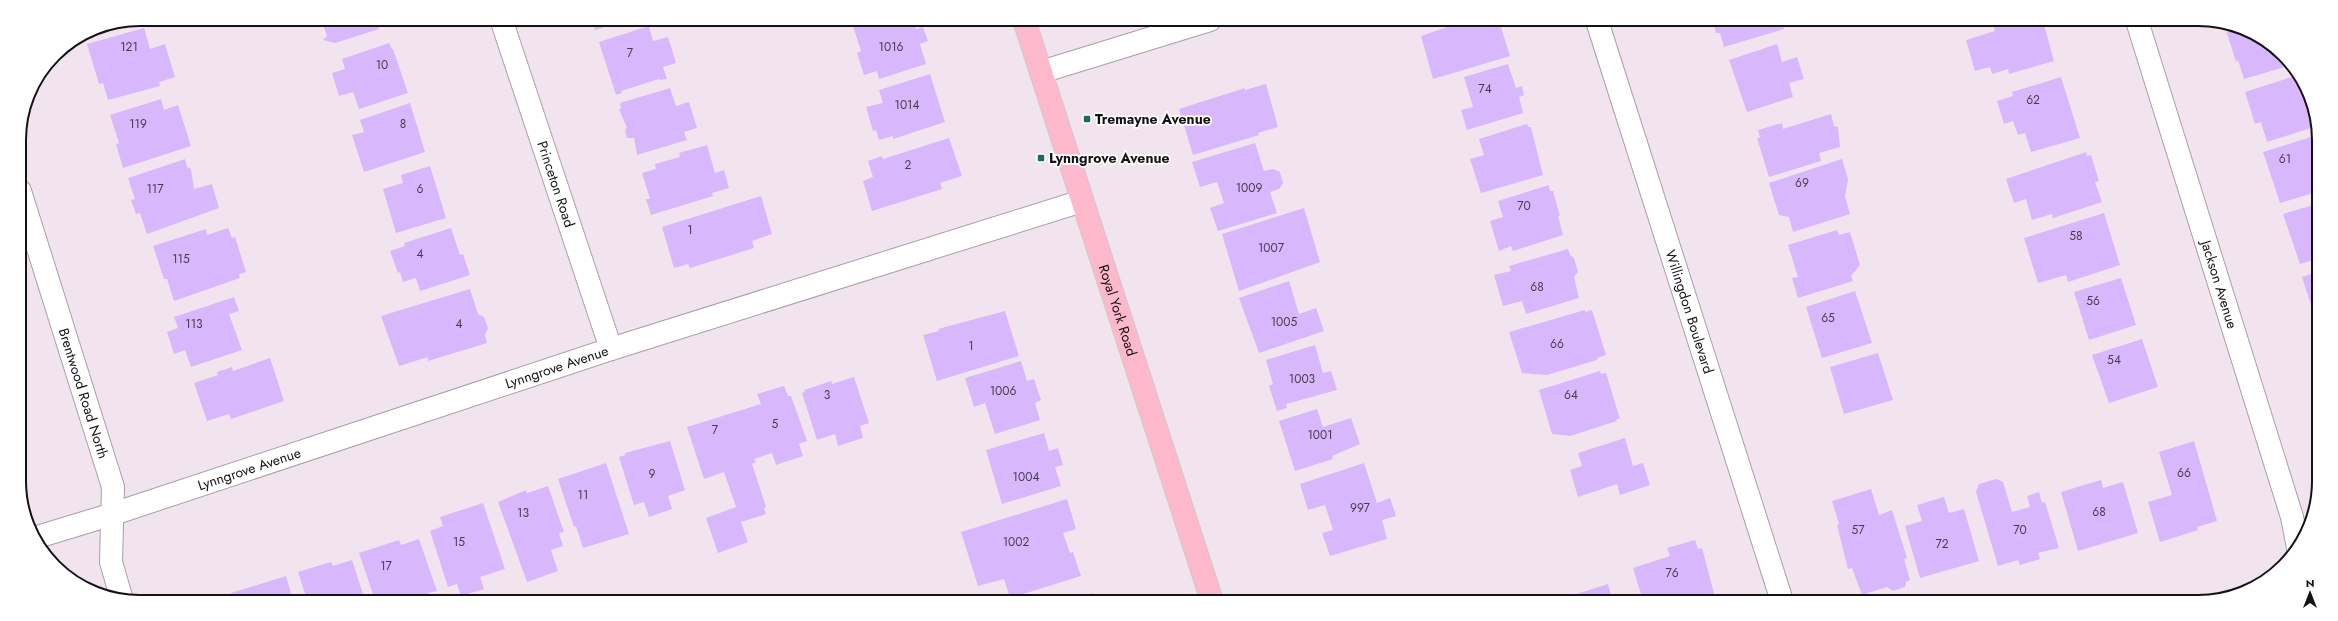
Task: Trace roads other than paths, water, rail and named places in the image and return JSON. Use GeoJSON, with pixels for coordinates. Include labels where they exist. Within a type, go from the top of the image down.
{"type":"FeatureCollection","features":[{"type":"Feature","properties":{"kind":"main road","name":"Royal York Road"},"geometry":{"type":"LineString","coordinates":[[1026,26],[1210,595]]}},
{"type":"Feature","properties":{"kind":"street","name":"Princeton Road"},"geometry":{"type":"LineString","coordinates":[[502,26],[611,349]]}},
{"type":"Feature","properties":{"kind":"street"},"geometry":{"type":"LineString","coordinates":[[1040,72],[1190,26]]}},
{"type":"Feature","properties":{"kind":"street","name":"Willingdon Boulevard"},"geometry":{"type":"LineString","coordinates":[[1600,26],[1780,595]]}},
{"type":"Feature","properties":{"kind":"street","name":"Jackson Avenue"},"geometry":{"type":"LineString","coordinates":[[2139,26],[2292,518],[2296,539]]}},
{"type":"Feature","properties":{"kind":"street","name":"Lynngrove Avenue"},"geometry":{"type":"LineString","coordinates":[[40,536],[113,514],[611,349],[1082,200]]}},
{"type":"Feature","properties":{"kind":"street","name":"Brentwood Road North"},"geometry":{"type":"LineString","coordinates":[[26,210],[113,487],[111,562],[120,593]]}},
{"type":"Feature","properties":{"kind":"place","name":"Tremayne Avenue"},"geometry":{"type":"Point","coordinates":[1087,119]}},
{"type":"Feature","properties":{"kind":"place","name":"Lynngrove Avenue"},"geometry":{"type":"Point","coordinates":[1041,158]}}]}
